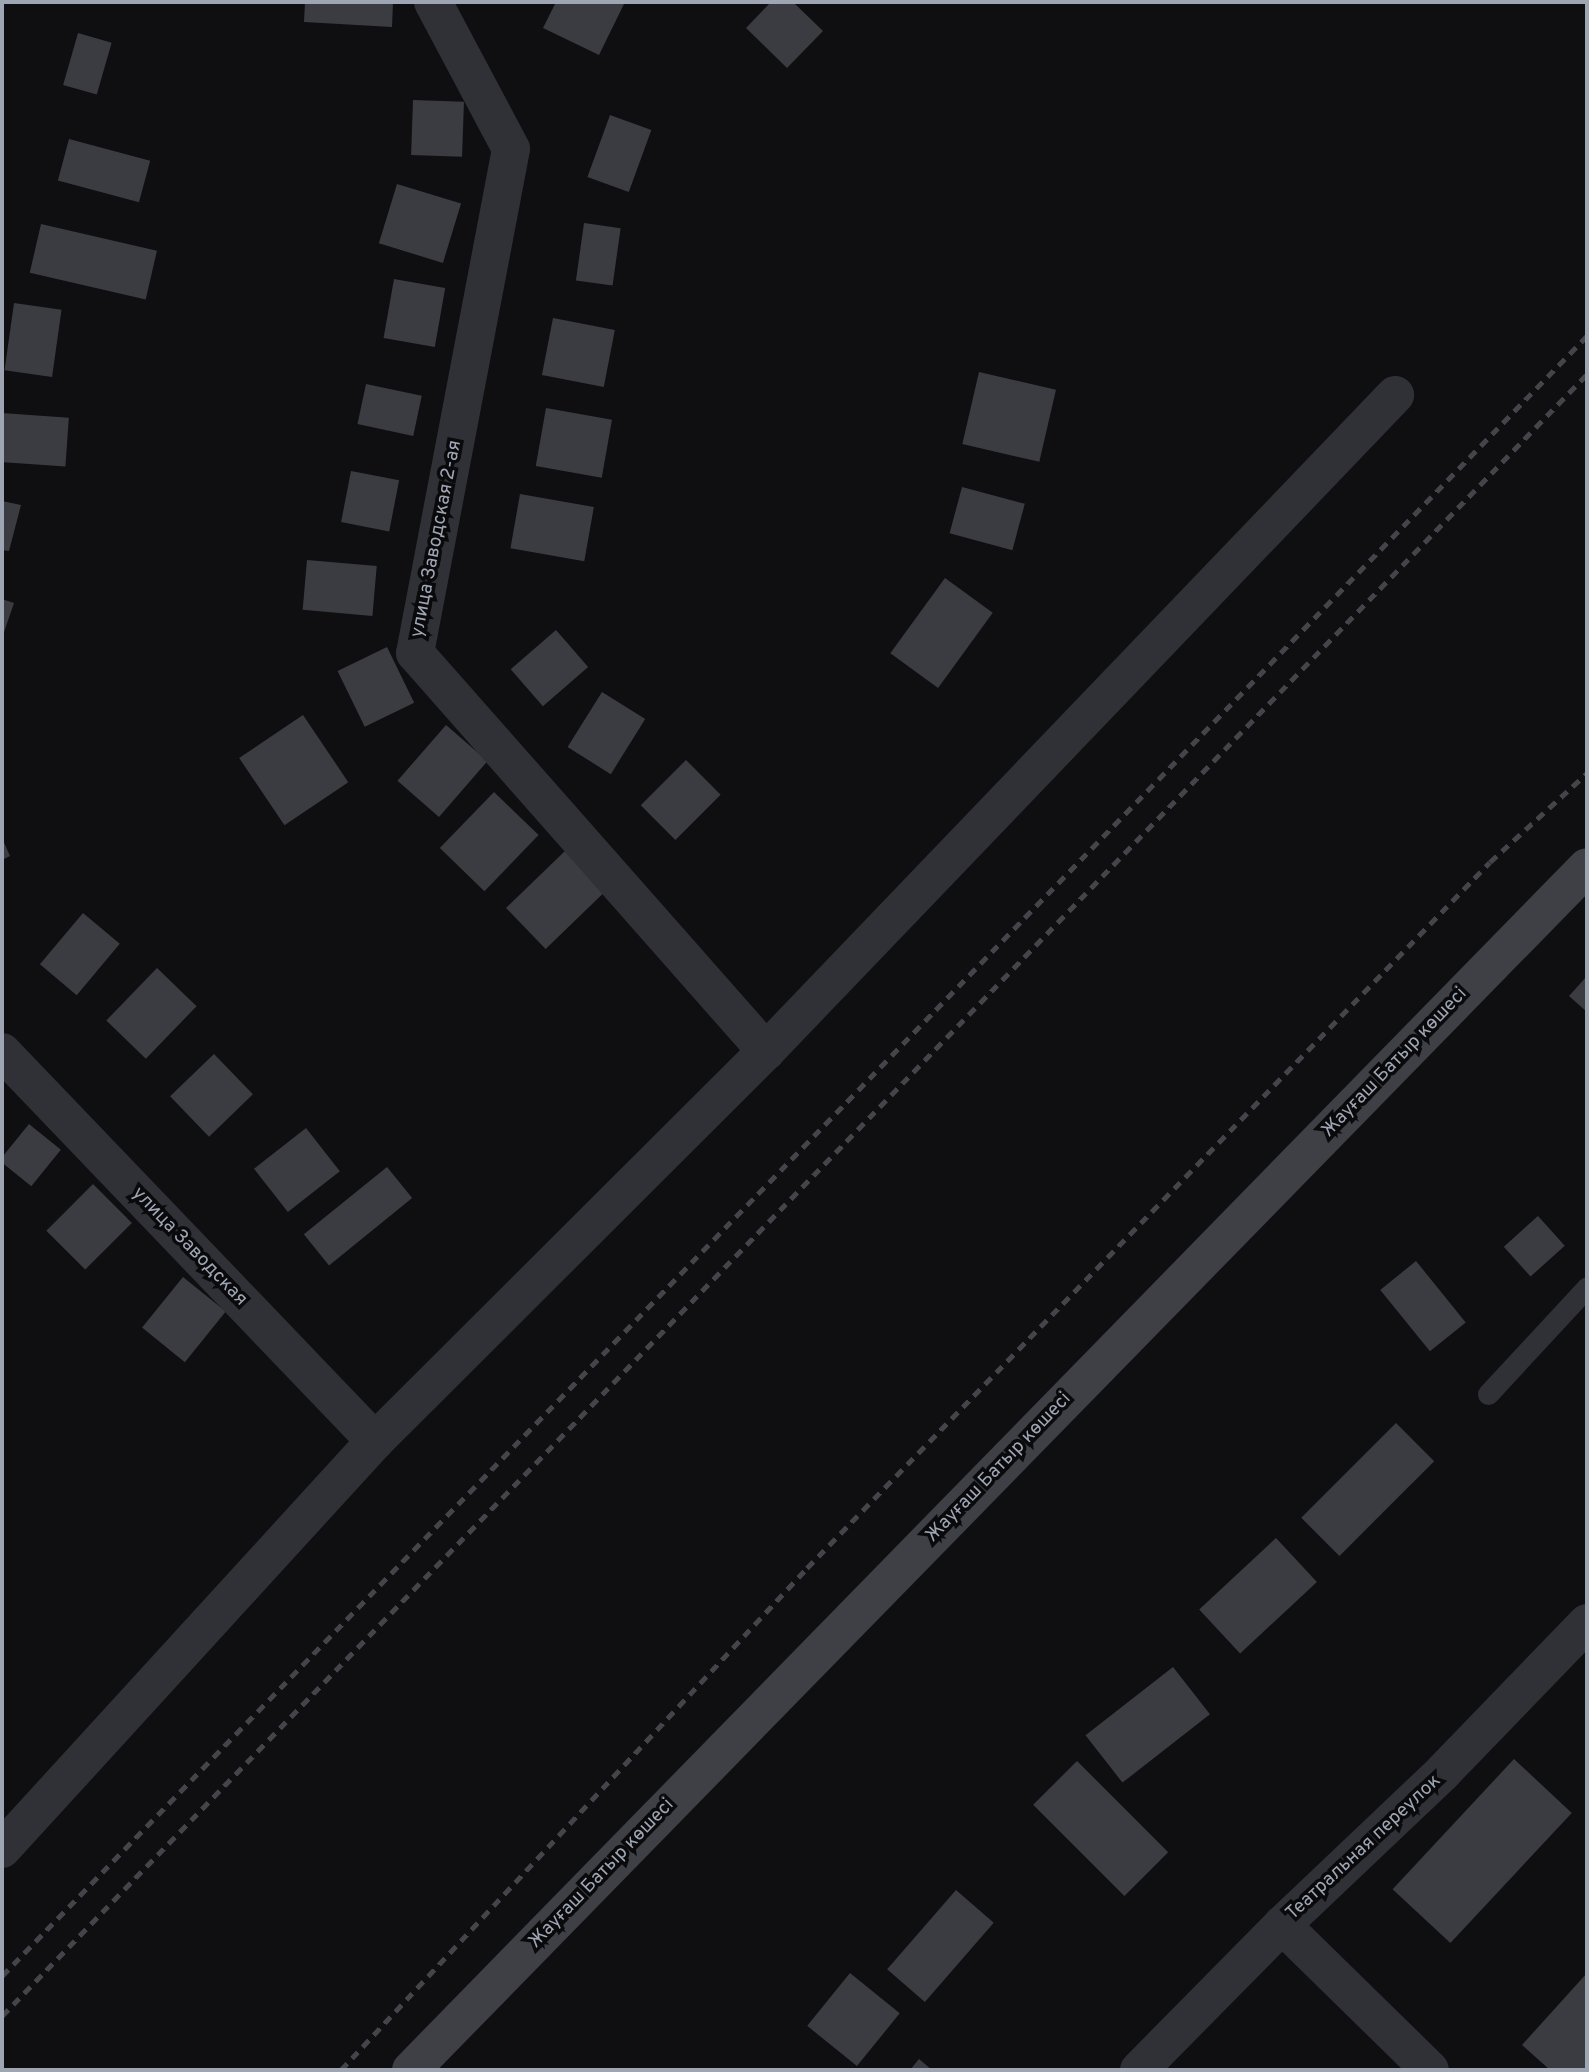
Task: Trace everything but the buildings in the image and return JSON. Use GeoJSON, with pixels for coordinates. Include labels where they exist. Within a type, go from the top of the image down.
{"type":"FeatureCollection","features":[{"type":"Feature","properties":{"kind":"main road","name":"Жауғаш Батыр көшесі"},"geometry":{"type":"LineString","coordinates":[[411,2070],[1587,867]]}},
{"type":"Feature","properties":{"kind":"street","name":"улица Заводская 2-ая"},"geometry":{"type":"LineString","coordinates":[[433,2],[511,149],[415,653],[766,1051]]}},
{"type":"Feature","properties":{"kind":"street"},"geometry":{"type":"LineString","coordinates":[[2,1849],[375,1441],[766,1051],[1395,394]]}},
{"type":"Feature","properties":{"kind":"street","name":"улица Заводская"},"geometry":{"type":"LineString","coordinates":[[2,1052],[375,1441]]}},
{"type":"Feature","properties":{"kind":"street","name":"Театральная переулок"},"geometry":{"type":"LineString","coordinates":[[1139,2070],[1282,1925],[1582,1639]]}},
{"type":"Feature","properties":{"kind":"street"},"geometry":{"type":"LineString","coordinates":[[1282,1925],[1430,2070]]}},
{"type":"Feature","properties":{"kind":"lane"},"geometry":{"type":"LineString","coordinates":[[1488,1394],[1587,1287]]}},
{"type":"Feature","properties":{"kind":"railway"},"geometry":{"type":"LineString","coordinates":[[2,1976],[1587,336]]}},
{"type":"Feature","properties":{"kind":"railway"},"geometry":{"type":"LineString","coordinates":[[2,2016],[1587,374]]}},
{"type":"Feature","properties":{"kind":"railway"},"geometry":{"type":"LineString","coordinates":[[341,2070],[807,1568],[1490,862],[1587,773]]}}]}
